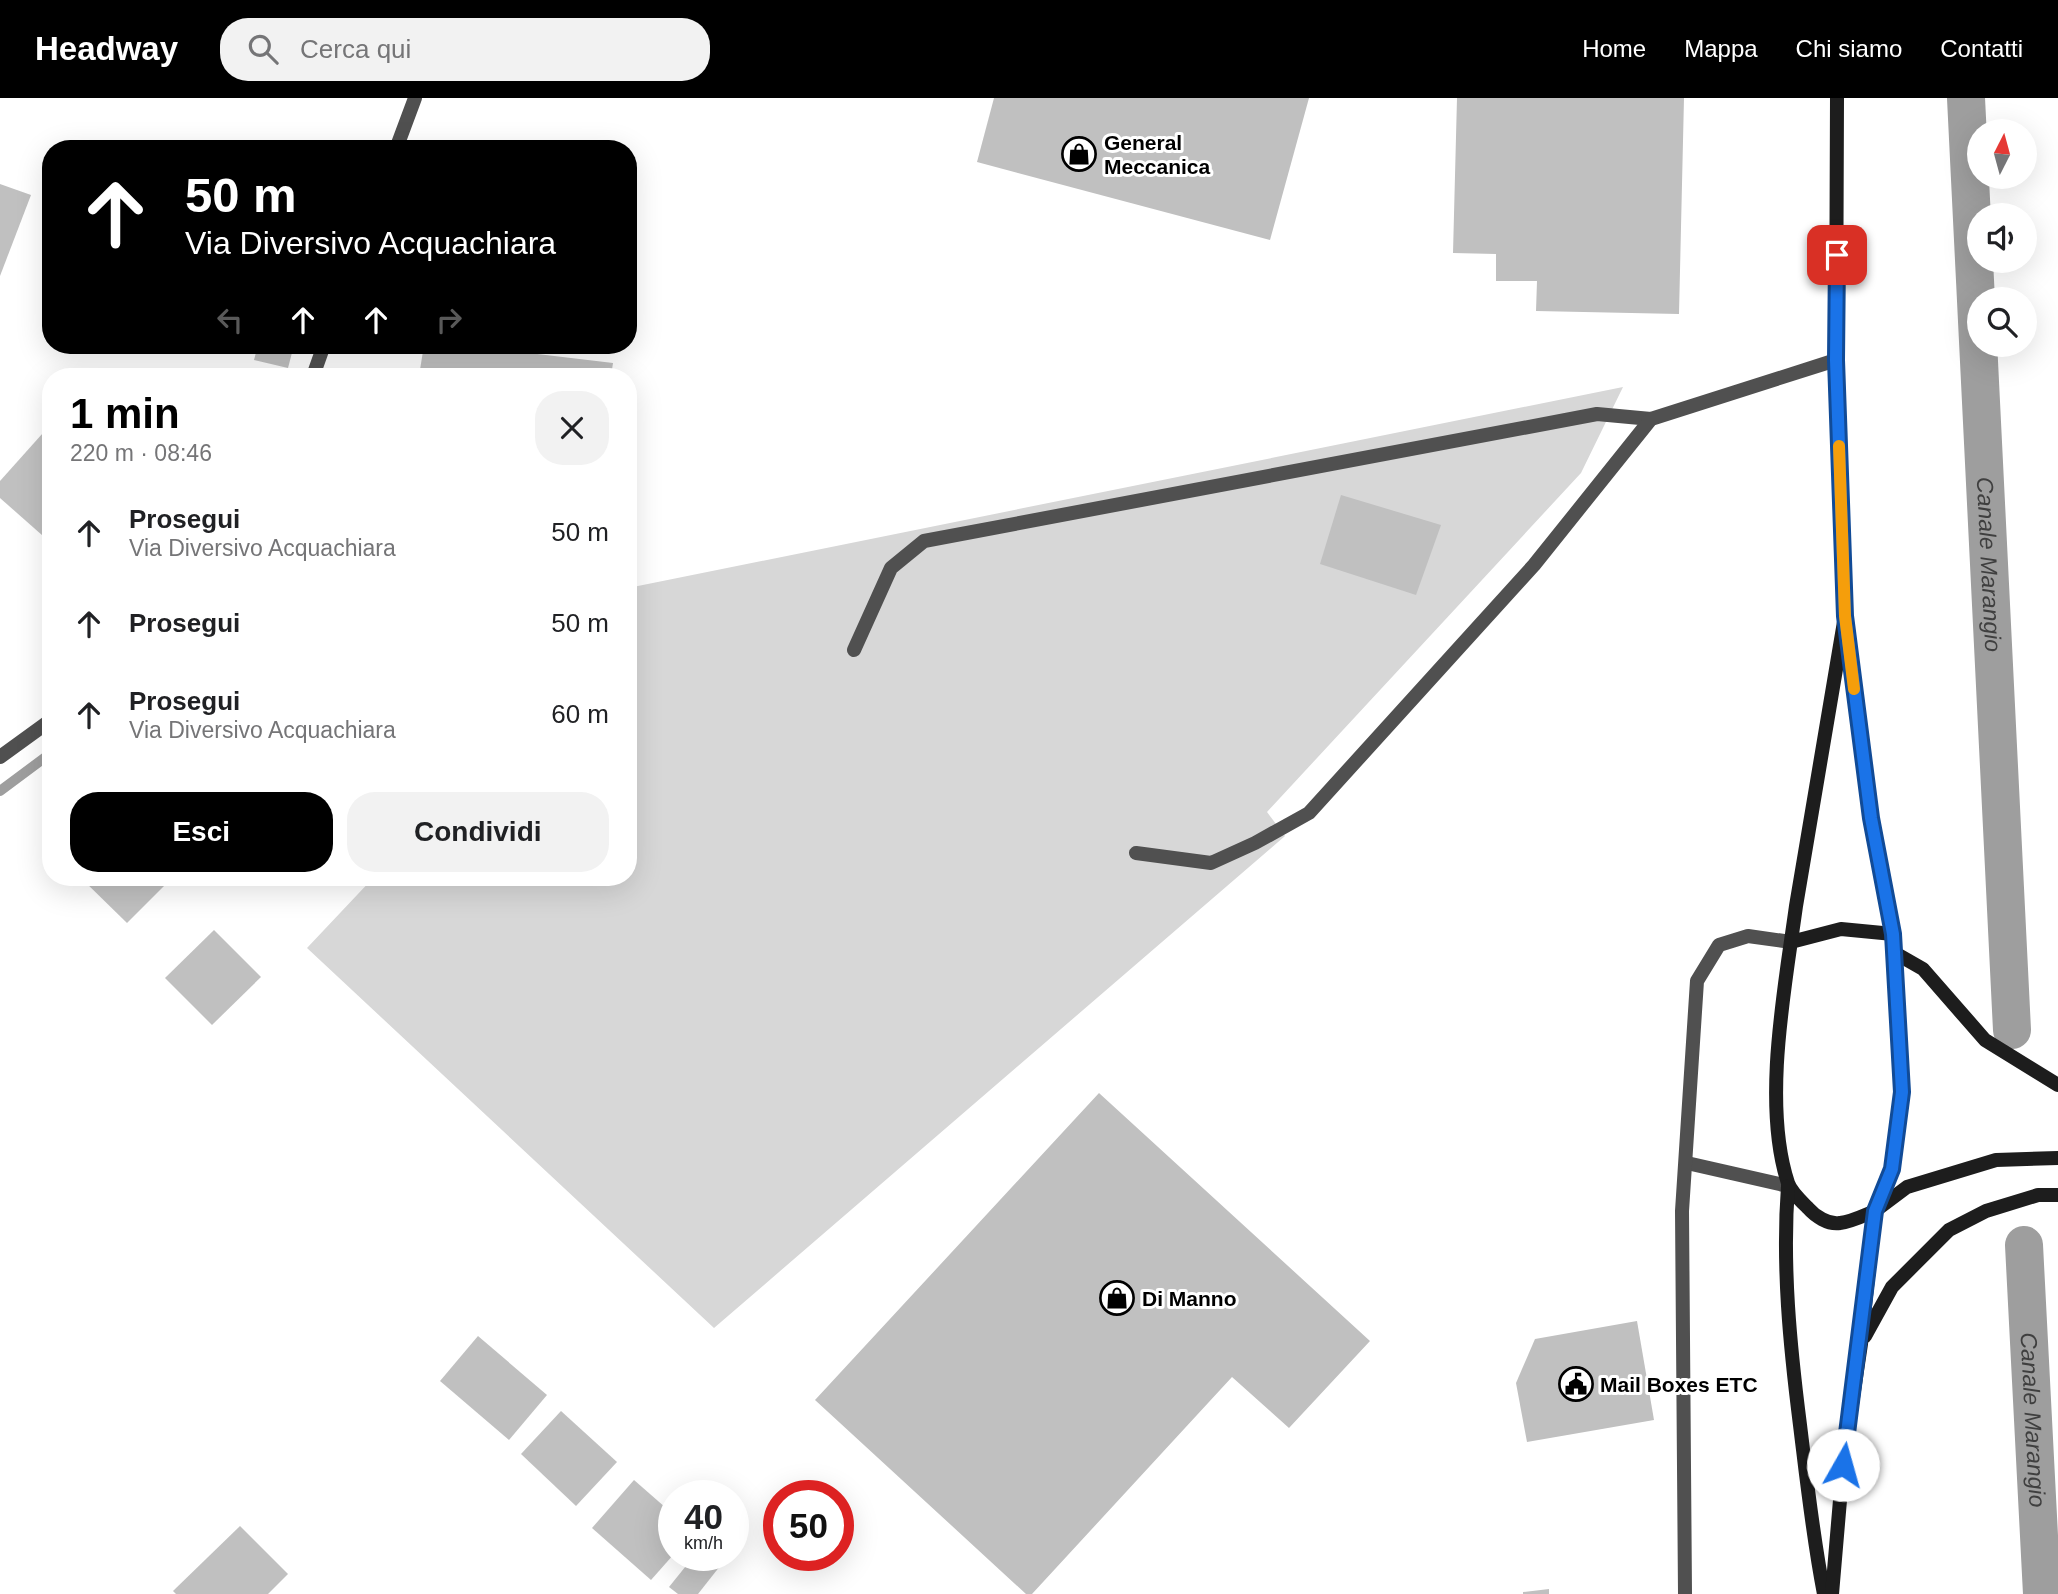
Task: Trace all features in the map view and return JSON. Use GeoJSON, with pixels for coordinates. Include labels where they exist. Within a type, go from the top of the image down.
{"type":"FeatureCollection","features":[{"type":"Feature","properties":{"kind":"main road"},"geometry":{"type":"LineString","coordinates":[[1832,1594],[1843,1465],[1861,1344],[1875,1211],[1892,1169],[1902,1092],[1893,934],[1871,818],[1845,616],[1836,360],[1837,98]]}},
{"type":"Feature","properties":{"kind":"main road"},"geometry":{"type":"LineString","coordinates":[[1824,1594],[1813,1540],[1794,1380],[1784,1243],[1788,1186],[1778,1137],[1777,1049],[1791,942],[1845,616]]}},
{"type":"Feature","properties":{"kind":"main road"},"geometry":{"type":"LineString","coordinates":[[1791,942],[1841,929],[1893,934]]}},
{"type":"Feature","properties":{"kind":"main road"},"geometry":{"type":"LineString","coordinates":[[1895,953],[1923,969],[1985,1041],[2058,1085]]}},
{"type":"Feature","properties":{"kind":"main road"},"geometry":{"type":"LineString","coordinates":[[1788,1186],[1816,1217],[1839,1224],[1875,1211],[1907,1187],[1996,1160],[2058,1158]]}},
{"type":"Feature","properties":{"kind":"main road"},"geometry":{"type":"LineString","coordinates":[[1861,1344],[1892,1287],[1949,1230],[1986,1210],[2038,1195],[2058,1195]]}},
{"type":"Feature","properties":{"kind":"street"},"geometry":{"type":"LineString","coordinates":[[400,140],[415,98]]}},
{"type":"Feature","properties":{"kind":"street"},"geometry":{"type":"LineString","coordinates":[[854,650],[891,568],[924,541],[1597,414],[1651,419],[1836,360]]}},
{"type":"Feature","properties":{"kind":"street"},"geometry":{"type":"LineString","coordinates":[[1136,853],[1211,863],[1255,843],[1309,813],[1534,565],[1651,419]]}},
{"type":"Feature","properties":{"kind":"street"},"geometry":{"type":"LineString","coordinates":[[0,757],[42,727]]}},
{"type":"Feature","properties":{"kind":"street"},"geometry":{"type":"LineString","coordinates":[[1685,1594],[1682,1210],[1697,981],[1719,945],[1748,936],[1791,942]]}},
{"type":"Feature","properties":{"kind":"street"},"geometry":{"type":"LineString","coordinates":[[1687,1163],[1788,1186]]}},
{"type":"Feature","properties":{"kind":"shaded area"},"geometry":{"type":"Polygon","coordinates":[[[1623,387],[1581,473],[1267,812],[1285,836],[714,1328],[307,948],[366,886],[637,886],[637,586],[1623,387]]]}},
{"type":"Feature","properties":{"kind":"building"},"geometry":{"type":"Polygon","coordinates":[[[994,98],[1309,98],[1270,240],[977,162],[994,98]]]}},
{"type":"Feature","properties":{"kind":"building"},"geometry":{"type":"Polygon","coordinates":[[[1457,98],[1684,98],[1679,314],[1536,311],[1537,281],[1496,281],[1496,254],[1453,253],[1457,98]]]}},
{"type":"Feature","properties":{"kind":"building"},"geometry":{"type":"Polygon","coordinates":[[[0,184],[31,195],[0,276],[0,184]]]}},
{"type":"Feature","properties":{"kind":"building"},"geometry":{"type":"Polygon","coordinates":[[[256,354],[292,354],[288,368],[254,360],[256,354]]]}},
{"type":"Feature","properties":{"kind":"building"},"geometry":{"type":"Polygon","coordinates":[[[423,354],[538,354],[613,363],[612,368],[420,368],[423,354]]]}},
{"type":"Feature","properties":{"kind":"building"},"geometry":{"type":"Polygon","coordinates":[[[42,434],[42,535],[0,498],[0,481],[42,434]]]}},
{"type":"Feature","properties":{"kind":"building"},"geometry":{"type":"Polygon","coordinates":[[[1341,495],[1441,525],[1416,595],[1320,564],[1341,495]]]}},
{"type":"Feature","properties":{"kind":"building"},"geometry":{"type":"Polygon","coordinates":[[[89,886],[164,886],[127,923],[89,886]]]}},
{"type":"Feature","properties":{"kind":"building"},"geometry":{"type":"Polygon","coordinates":[[[214,930],[261,977],[212,1025],[165,978],[214,930]]]}},
{"type":"Feature","properties":{"kind":"building"},"geometry":{"type":"Polygon","coordinates":[[[1099,1093],[1370,1341],[1289,1428],[1232,1377],[1032,1594],[1026,1594],[815,1400],[1099,1093]]]}},
{"type":"Feature","properties":{"kind":"building"},"geometry":{"type":"Polygon","coordinates":[[[1637,1321],[1654,1420],[1527,1442],[1516,1383],[1535,1339],[1637,1321]]]}},
{"type":"Feature","properties":{"kind":"building"},"geometry":{"type":"Polygon","coordinates":[[[478,1336],[547,1395],[509,1440],[440,1381],[478,1336]]]}},
{"type":"Feature","properties":{"kind":"building"},"geometry":{"type":"Polygon","coordinates":[[[561,1411],[617,1462],[576,1506],[521,1454],[561,1411]]]}},
{"type":"Feature","properties":{"kind":"building"},"geometry":{"type":"Polygon","coordinates":[[[634,1480],[658,1501],[659,1571],[651,1580],[592,1528],[634,1480]]]}},
{"type":"Feature","properties":{"kind":"building"},"geometry":{"type":"Polygon","coordinates":[[[240,1526],[288,1574],[268,1594],[176,1594],[173,1591],[240,1526]]]}},
{"type":"Feature","properties":{"kind":"building"},"geometry":{"type":"Polygon","coordinates":[[[682,1571],[716,1571],[698,1594],[678,1594],[669,1587],[682,1571]]]}},
{"type":"Feature","properties":{"kind":"building"},"geometry":{"type":"Polygon","coordinates":[[[1549,1589],[1549,1594],[1523,1594],[1523,1592],[1549,1589]]]}},
{"type":"Feature","properties":{"kind":"waterway","name":"Canale Marangio"},"geometry":{"type":"LineString","coordinates":[[1966,98],[2012,1030]]}},
{"type":"Feature","properties":{"kind":"waterway"},"geometry":{"type":"LineString","coordinates":[[0,791],[42,760]]}},
{"type":"Feature","properties":{"kind":"waterway","name":"Canale Marangio"},"geometry":{"type":"LineString","coordinates":[[2024,1245],[2042,1594]]}},
{"type":"Feature","properties":{"kind":"slow traffic"},"geometry":{"type":"LineString","coordinates":[[1839,446],[1845,616],[1854,689]]}},
{"type":"Feature","properties":{"kind":"place","name":"General Meccanica"},"geometry":{"type":"Point","coordinates":[1079,154]}},
{"type":"Feature","properties":{"kind":"place","name":"Di Manno"},"geometry":{"type":"Point","coordinates":[1117,1298]}},
{"type":"Feature","properties":{"kind":"place","name":"Mail Boxes ETC"},"geometry":{"type":"Point","coordinates":[1576,1384]}},
{"type":"Feature","properties":{"kind":"route"},"geometry":{"type":"LineString","coordinates":[[1837,255],[1836,360],[1845,616],[1871,818],[1893,934],[1902,1092],[1892,1169],[1875,1211],[1861,1344],[1843,1465]]}}]}
